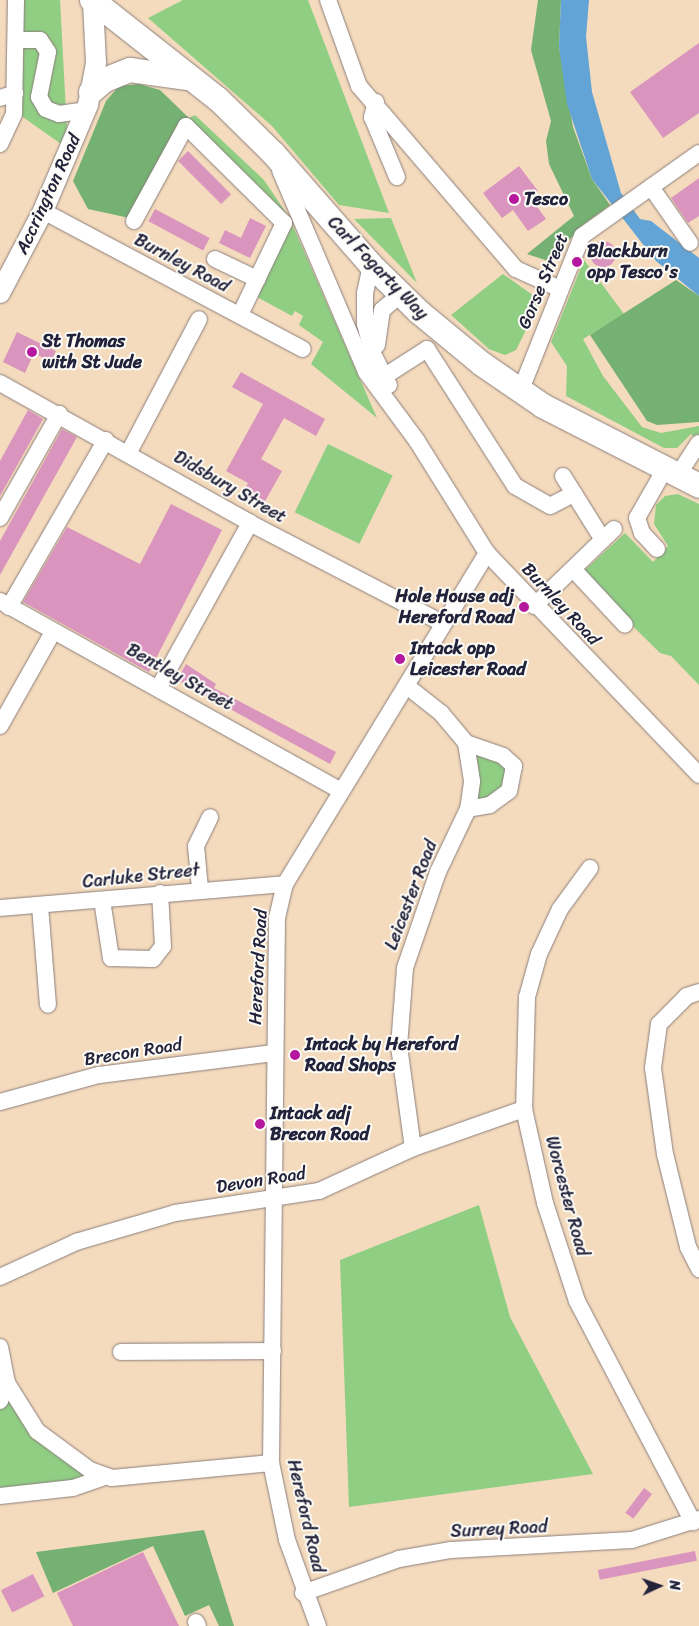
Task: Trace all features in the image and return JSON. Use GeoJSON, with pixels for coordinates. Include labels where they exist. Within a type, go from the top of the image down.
{"type":"FeatureCollection","features":[{"type":"Feature","properties":{"kind":"highway","name":"Carl Fogarty Way"},"geometry":{"type":"LineString","coordinates":[[92,1],[196,81],[272,152],[371,264],[401,294],[520,392],[699,486]]}},
{"type":"Feature","properties":{"kind":"highway"},"geometry":{"type":"LineString","coordinates":[[88,101],[104,80],[130,70],[196,81]]}},
{"type":"Feature","properties":{"kind":"main road","name":"Accrington Road"},"geometry":{"type":"LineString","coordinates":[[0,294],[43,211],[88,101],[96,63],[92,1]]}},
{"type":"Feature","properties":{"kind":"street"},"geometry":{"type":"LineString","coordinates":[[0,3],[12,0]]}},
{"type":"Feature","properties":{"kind":"street"},"geometry":{"type":"LineString","coordinates":[[0,144],[4,125],[14,114],[7,95],[16,40],[16,0]]}},
{"type":"Feature","properties":{"kind":"street"},"geometry":{"type":"LineString","coordinates":[[328,0],[359,86],[376,102],[516,269],[558,288]]}},
{"type":"Feature","properties":{"kind":"street"},"geometry":{"type":"LineString","coordinates":[[16,40],[40,40],[48,52],[39,97],[46,109],[59,114],[88,101]]}},
{"type":"Feature","properties":{"kind":"street"},"geometry":{"type":"LineString","coordinates":[[376,102],[372,117],[397,176]]}},
{"type":"Feature","properties":{"kind":"street"},"geometry":{"type":"LineString","coordinates":[[134,221],[162,177],[186,126],[284,223],[240,315]]}},
{"type":"Feature","properties":{"kind":"street","name":"Burnley Road"},"geometry":{"type":"LineString","coordinates":[[272,152],[366,372],[417,441],[488,553],[534,606],[699,775]]}},
{"type":"Feature","properties":{"kind":"street","name":"Gorse Street"},"geometry":{"type":"LineString","coordinates":[[520,392],[558,288],[582,236],[699,153]]}},
{"type":"Feature","properties":{"kind":"street"},"geometry":{"type":"LineString","coordinates":[[646,191],[690,243]]}},
{"type":"Feature","properties":{"kind":"street","name":"Burnley Road"},"geometry":{"type":"LineString","coordinates":[[43,211],[303,349]]}},
{"type":"Feature","properties":{"kind":"street"},"geometry":{"type":"LineString","coordinates":[[215,259],[257,279]]}},
{"type":"Feature","properties":{"kind":"street","name":"Burnley Road"},"geometry":{"type":"LineString","coordinates":[[371,264],[364,293],[365,324],[384,376],[417,441]]}},
{"type":"Feature","properties":{"kind":"street","name":"Burnley Road"},"geometry":{"type":"LineString","coordinates":[[384,376],[377,323],[382,310],[401,294]]}},
{"type":"Feature","properties":{"kind":"street"},"geometry":{"type":"LineString","coordinates":[[129,452],[199,319]]}},
{"type":"Feature","properties":{"kind":"street"},"geometry":{"type":"LineString","coordinates":[[384,376],[427,349],[515,486],[550,506],[574,494]]}},
{"type":"Feature","properties":{"kind":"street","name":"Didsbury Street"},"geometry":{"type":"LineString","coordinates":[[0,383],[129,452],[250,523],[442,623]]}},
{"type":"Feature","properties":{"kind":"street"},"geometry":{"type":"LineString","coordinates":[[0,518],[59,414]]}},
{"type":"Feature","properties":{"kind":"street"},"geometry":{"type":"LineString","coordinates":[[5,604],[106,440]]}},
{"type":"Feature","properties":{"kind":"street"},"geometry":{"type":"LineString","coordinates":[[657,549],[642,533],[637,518],[672,472],[699,444]]}},
{"type":"Feature","properties":{"kind":"street"},"geometry":{"type":"LineString","coordinates":[[534,606],[608,534],[574,494],[563,476]]}},
{"type":"Feature","properties":{"kind":"street"},"geometry":{"type":"LineString","coordinates":[[158,687],[250,523]]}},
{"type":"Feature","properties":{"kind":"street","name":"Hereford Road"},"geometry":{"type":"LineString","coordinates":[[318,1626],[303,1593],[287,1540],[271,1462],[276,1199],[274,1054],[277,918],[285,884],[340,790],[408,687],[442,623],[488,553]]}},
{"type":"Feature","properties":{"kind":"street"},"geometry":{"type":"LineString","coordinates":[[573,569],[625,625]]}},
{"type":"Feature","properties":{"kind":"street","name":"Bentley Street"},"geometry":{"type":"LineString","coordinates":[[5,604],[53,632],[158,687],[340,790]]}},
{"type":"Feature","properties":{"kind":"street"},"geometry":{"type":"LineString","coordinates":[[0,726],[53,632]]}},
{"type":"Feature","properties":{"kind":"street"},"geometry":{"type":"LineString","coordinates":[[408,687],[441,713],[466,743],[503,756],[514,766],[509,791],[490,806],[468,809]]}},
{"type":"Feature","properties":{"kind":"street","name":"Leicester Road"},"geometry":{"type":"LineString","coordinates":[[413,1148],[399,1046],[405,968],[438,872],[468,809],[472,782],[466,743]]}},
{"type":"Feature","properties":{"kind":"street"},"geometry":{"type":"LineString","coordinates":[[200,890],[196,846],[210,817]]}},
{"type":"Feature","properties":{"kind":"street","name":"Worcester Road"},"geometry":{"type":"LineString","coordinates":[[590,868],[560,909],[539,954],[527,997],[524,1109],[545,1202],[577,1301],[696,1521]]}},
{"type":"Feature","properties":{"kind":"street","name":"Carluke Street"},"geometry":{"type":"LineString","coordinates":[[0,908],[40,906],[160,893],[285,884]]}},
{"type":"Feature","properties":{"kind":"street"},"geometry":{"type":"LineString","coordinates":[[102,900],[110,958],[153,960],[163,946],[160,893]]}},
{"type":"Feature","properties":{"kind":"street"},"geometry":{"type":"LineString","coordinates":[[40,906],[48,1005]]}},
{"type":"Feature","properties":{"kind":"street"},"geometry":{"type":"LineString","coordinates":[[699,992],[687,996],[659,1024],[653,1068],[664,1154],[688,1247],[699,1269]]}},
{"type":"Feature","properties":{"kind":"street","name":"Brecon Road"},"geometry":{"type":"LineString","coordinates":[[0,1102],[99,1075],[274,1054]]}},
{"type":"Feature","properties":{"kind":"street","name":"Devon Road"},"geometry":{"type":"LineString","coordinates":[[0,1277],[76,1242],[175,1213],[276,1199],[319,1190],[413,1148],[524,1109]]}},
{"type":"Feature","properties":{"kind":"street"},"geometry":{"type":"LineString","coordinates":[[0,1347],[8,1383],[38,1431],[75,1463],[107,1476]]}},
{"type":"Feature","properties":{"kind":"street"},"geometry":{"type":"LineString","coordinates":[[122,1352],[273,1351]]}},
{"type":"Feature","properties":{"kind":"street"},"geometry":{"type":"LineString","coordinates":[[0,1401],[8,1383]]}},
{"type":"Feature","properties":{"kind":"street"},"geometry":{"type":"LineString","coordinates":[[0,1496],[73,1488],[107,1476],[271,1462]]}},
{"type":"Feature","properties":{"kind":"street","name":"Surrey Road"},"geometry":{"type":"LineString","coordinates":[[303,1593],[399,1559],[451,1550],[632,1540],[696,1521]]}},
{"type":"Feature","properties":{"kind":"green space"},"geometry":{"type":"Polygon","coordinates":[[[22,0],[60,0],[68,149],[20,115],[22,0]]]}},
{"type":"Feature","properties":{"kind":"green space"},"geometry":{"type":"Polygon","coordinates":[[[183,0],[308,0],[389,213],[339,205],[272,126],[148,18],[183,0]]]}},
{"type":"Feature","properties":{"kind":"green space"},"geometry":{"type":"Polygon","coordinates":[[[538,0],[561,0],[559,47],[573,127],[592,179],[610,205],[580,227],[551,262],[527,254],[574,216],[549,164],[546,141],[551,121],[531,50],[538,0]]]}},
{"type":"Feature","properties":{"kind":"green space"},"geometry":{"type":"Polygon","coordinates":[[[139,84],[160,90],[189,118],[134,219],[88,209],[73,181],[106,101],[119,86],[139,84]]]}},
{"type":"Feature","properties":{"kind":"green space"},"geometry":{"type":"Polygon","coordinates":[[[195,115],[264,180],[289,217],[377,418],[311,364],[323,342],[299,325],[303,316],[295,311],[292,316],[255,296],[286,233],[271,199],[189,118],[195,115]]]}},
{"type":"Feature","properties":{"kind":"green space"},"geometry":{"type":"Polygon","coordinates":[[[391,218],[417,283],[354,219],[391,218]]]}},
{"type":"Feature","properties":{"kind":"green space"},"geometry":{"type":"Polygon","coordinates":[[[584,260],[624,314],[583,339],[603,376],[642,427],[661,433],[699,426],[699,442],[691,434],[677,448],[664,448],[566,396],[567,366],[551,342],[584,260]]]}},
{"type":"Feature","properties":{"kind":"green space"},"geometry":{"type":"Polygon","coordinates":[[[503,274],[534,296],[538,306],[516,350],[505,355],[489,349],[451,315],[503,274]]]}},
{"type":"Feature","properties":{"kind":"green space"},"geometry":{"type":"Polygon","coordinates":[[[676,280],[699,296],[699,422],[657,425],[647,421],[590,335],[676,280]]]}},
{"type":"Feature","properties":{"kind":"green space"},"geometry":{"type":"Polygon","coordinates":[[[328,444],[393,476],[359,544],[295,512],[328,444]]]}},
{"type":"Feature","properties":{"kind":"green space"},"geometry":{"type":"Polygon","coordinates":[[[678,494],[699,504],[699,685],[671,656],[660,653],[584,578],[584,571],[625,533],[653,562],[668,546],[654,524],[656,505],[665,496],[678,494]]]}},
{"type":"Feature","properties":{"kind":"green space"},"geometry":{"type":"Polygon","coordinates":[[[466,743],[514,766],[509,791],[468,809],[466,743]]]}},
{"type":"Feature","properties":{"kind":"green space"},"geometry":{"type":"Polygon","coordinates":[[[479,1205],[510,1317],[593,1474],[349,1507],[340,1260],[479,1205]]]}},
{"type":"Feature","properties":{"kind":"green space"},"geometry":{"type":"Polygon","coordinates":[[[7,1383],[37,1431],[107,1476],[0,1496],[0,1401],[7,1383]]]}},
{"type":"Feature","properties":{"kind":"green space"},"geometry":{"type":"Polygon","coordinates":[[[204,1530],[234,1626],[219,1626],[209,1605],[185,1616],[153,1546],[53,1593],[36,1552],[204,1530]]]}},
{"type":"Feature","properties":{"kind":"water"},"geometry":{"type":"Polygon","coordinates":[[[561,0],[589,0],[586,37],[592,92],[621,193],[640,219],[651,221],[699,258],[699,296],[656,261],[592,179],[567,104],[559,47],[561,0]]]}},
{"type":"Feature","properties":{"kind":"building"},"geometry":{"type":"Polygon","coordinates":[[[699,43],[699,113],[663,138],[630,92],[699,43]]]}},
{"type":"Feature","properties":{"kind":"building"},"geometry":{"type":"Polygon","coordinates":[[[188,151],[231,194],[221,204],[178,161],[188,151]]]}},
{"type":"Feature","properties":{"kind":"building"},"geometry":{"type":"Polygon","coordinates":[[[519,166],[538,191],[530,197],[546,219],[528,231],[513,210],[502,218],[483,193],[519,166]]]}},
{"type":"Feature","properties":{"kind":"building"},"geometry":{"type":"Polygon","coordinates":[[[699,178],[699,216],[688,223],[671,198],[699,178]]]}},
{"type":"Feature","properties":{"kind":"building"},"geometry":{"type":"Polygon","coordinates":[[[155,209],[210,238],[203,250],[148,221],[155,209]]]}},
{"type":"Feature","properties":{"kind":"building"},"geometry":{"type":"Polygon","coordinates":[[[250,218],[266,226],[250,258],[219,243],[225,230],[241,238],[250,218]]]}},
{"type":"Feature","properties":{"kind":"building"},"geometry":{"type":"Polygon","coordinates":[[[603,241],[612,245],[616,254],[612,263],[603,267],[594,263],[590,254],[594,245],[603,241]]]}},
{"type":"Feature","properties":{"kind":"building","name":"St Thomas with St Jude"},"geometry":{"type":"Polygon","coordinates":[[[17,332],[56,351],[51,362],[34,353],[25,373],[3,362],[17,332]]]}},
{"type":"Feature","properties":{"kind":"building"},"geometry":{"type":"Polygon","coordinates":[[[241,372],[325,419],[316,436],[284,418],[261,459],[282,471],[264,503],[243,492],[248,483],[226,471],[263,404],[232,387],[241,372]]]}},
{"type":"Feature","properties":{"kind":"building"},"geometry":{"type":"Polygon","coordinates":[[[28,410],[43,419],[0,496],[0,461],[28,410]]]}},
{"type":"Feature","properties":{"kind":"building"},"geometry":{"type":"Polygon","coordinates":[[[62,429],[77,437],[0,575],[0,541],[62,429]]]}},
{"type":"Feature","properties":{"kind":"building"},"geometry":{"type":"Polygon","coordinates":[[[171,504],[222,530],[149,672],[23,602],[67,527],[140,564],[171,504]]]}},
{"type":"Feature","properties":{"kind":"building"},"geometry":{"type":"Polygon","coordinates":[[[186,664],[216,684],[214,688],[336,752],[330,764],[177,680],[186,664]]]}},
{"type":"Feature","properties":{"kind":"building"},"geometry":{"type":"Polygon","coordinates":[[[644,1488],[652,1494],[633,1519],[625,1513],[644,1488]]]}},
{"type":"Feature","properties":{"kind":"building"},"geometry":{"type":"Polygon","coordinates":[[[695,1551],[697,1561],[600,1580],[598,1570],[695,1551]]]}},
{"type":"Feature","properties":{"kind":"building"},"geometry":{"type":"Polygon","coordinates":[[[143,1552],[179,1626],[73,1626],[57,1593],[143,1552]]]}},
{"type":"Feature","properties":{"kind":"building"},"geometry":{"type":"Polygon","coordinates":[[[33,1574],[44,1596],[12,1613],[1,1590],[33,1574]]]}},
{"type":"Feature","properties":{"kind":"place","name":"Tesco"},"geometry":{"type":"Point","coordinates":[514,199]}},
{"type":"Feature","properties":{"kind":"place","name":"Blackburn opp Tesco's"},"geometry":{"type":"Point","coordinates":[577,262]}},
{"type":"Feature","properties":{"kind":"place","name":"St Thomas with St Jude"},"geometry":{"type":"Point","coordinates":[32,352]}},
{"type":"Feature","properties":{"kind":"place","name":"Hole House adj Hereford Road"},"geometry":{"type":"Point","coordinates":[524,607]}},
{"type":"Feature","properties":{"kind":"place","name":"Intack opp Leicester Road"},"geometry":{"type":"Point","coordinates":[400,659]}},
{"type":"Feature","properties":{"kind":"place","name":"Intack by Hereford Road Shops"},"geometry":{"type":"Point","coordinates":[295,1055]}},
{"type":"Feature","properties":{"kind":"place","name":"Intack adj Brecon Road"},"geometry":{"type":"Point","coordinates":[260,1124]}}]}
